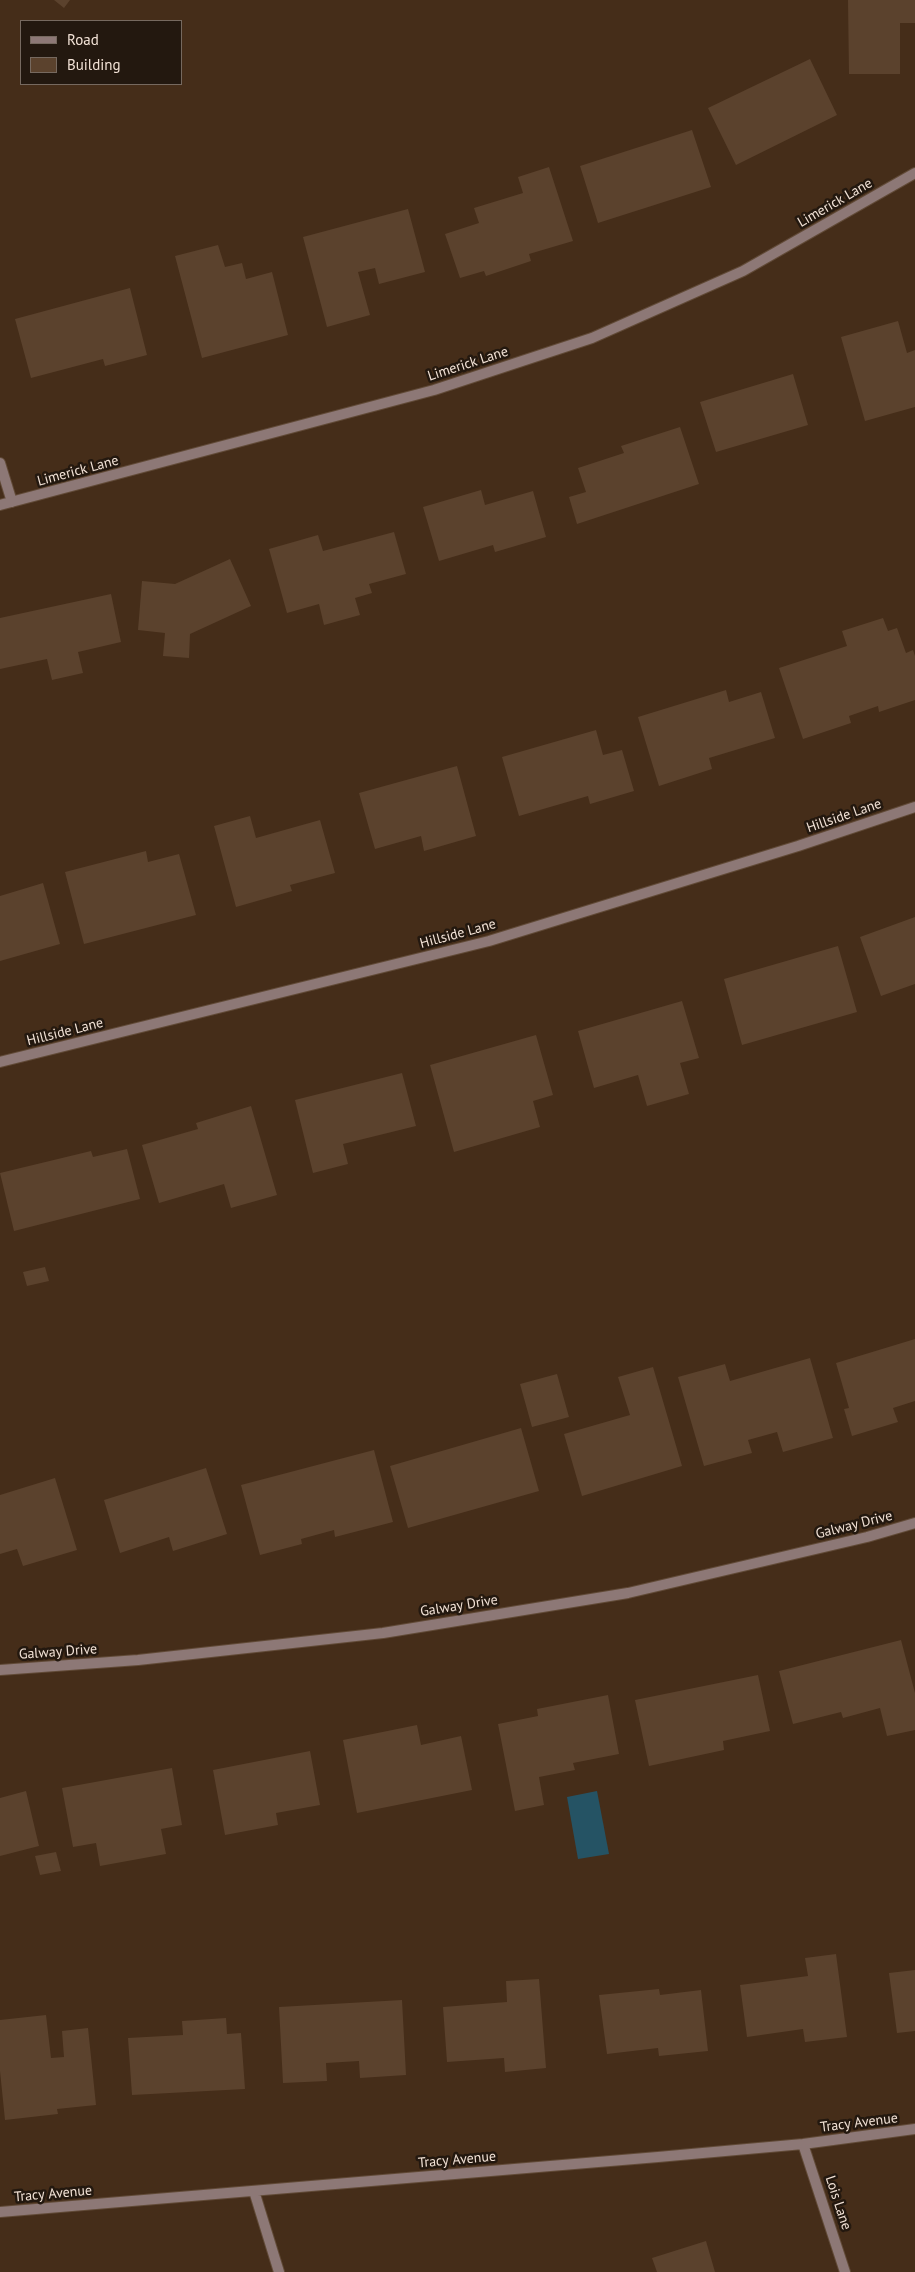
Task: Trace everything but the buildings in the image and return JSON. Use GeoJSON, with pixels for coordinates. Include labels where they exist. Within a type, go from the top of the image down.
{"type":"FeatureCollection","features":[{"type":"Feature","properties":{"kind":"street","name":"Limerick Lane"},"geometry":{"type":"LineString","coordinates":[[0,506],[434,390],[592,338],[744,271],[915,173]]}},
{"type":"Feature","properties":{"kind":"street"},"geometry":{"type":"LineString","coordinates":[[0,462],[12,502]]}},
{"type":"Feature","properties":{"kind":"street","name":"Hillside Lane"},"geometry":{"type":"LineString","coordinates":[[0,1062],[489,941],[798,846],[915,807]]}},
{"type":"Feature","properties":{"kind":"street","name":"Galway Drive"},"geometry":{"type":"LineString","coordinates":[[0,1670],[138,1660],[383,1633],[628,1593],[867,1537],[915,1523]]}},
{"type":"Feature","properties":{"kind":"street","name":"Tracy Avenue"},"geometry":{"type":"LineString","coordinates":[[0,2212],[803,2144],[915,2129]]}},
{"type":"Feature","properties":{"kind":"street","name":"Lois Lane"},"geometry":{"type":"LineString","coordinates":[[803,2144],[845,2272]]}},
{"type":"Feature","properties":{"kind":"street"},"geometry":{"type":"LineString","coordinates":[[254,2191],[279,2272]]}},
{"type":"Feature","properties":{"kind":"water"},"geometry":{"type":"Polygon","coordinates":[[[597,1791],[609,1854],[578,1859],[567,1797],[597,1791]]]}}]}
